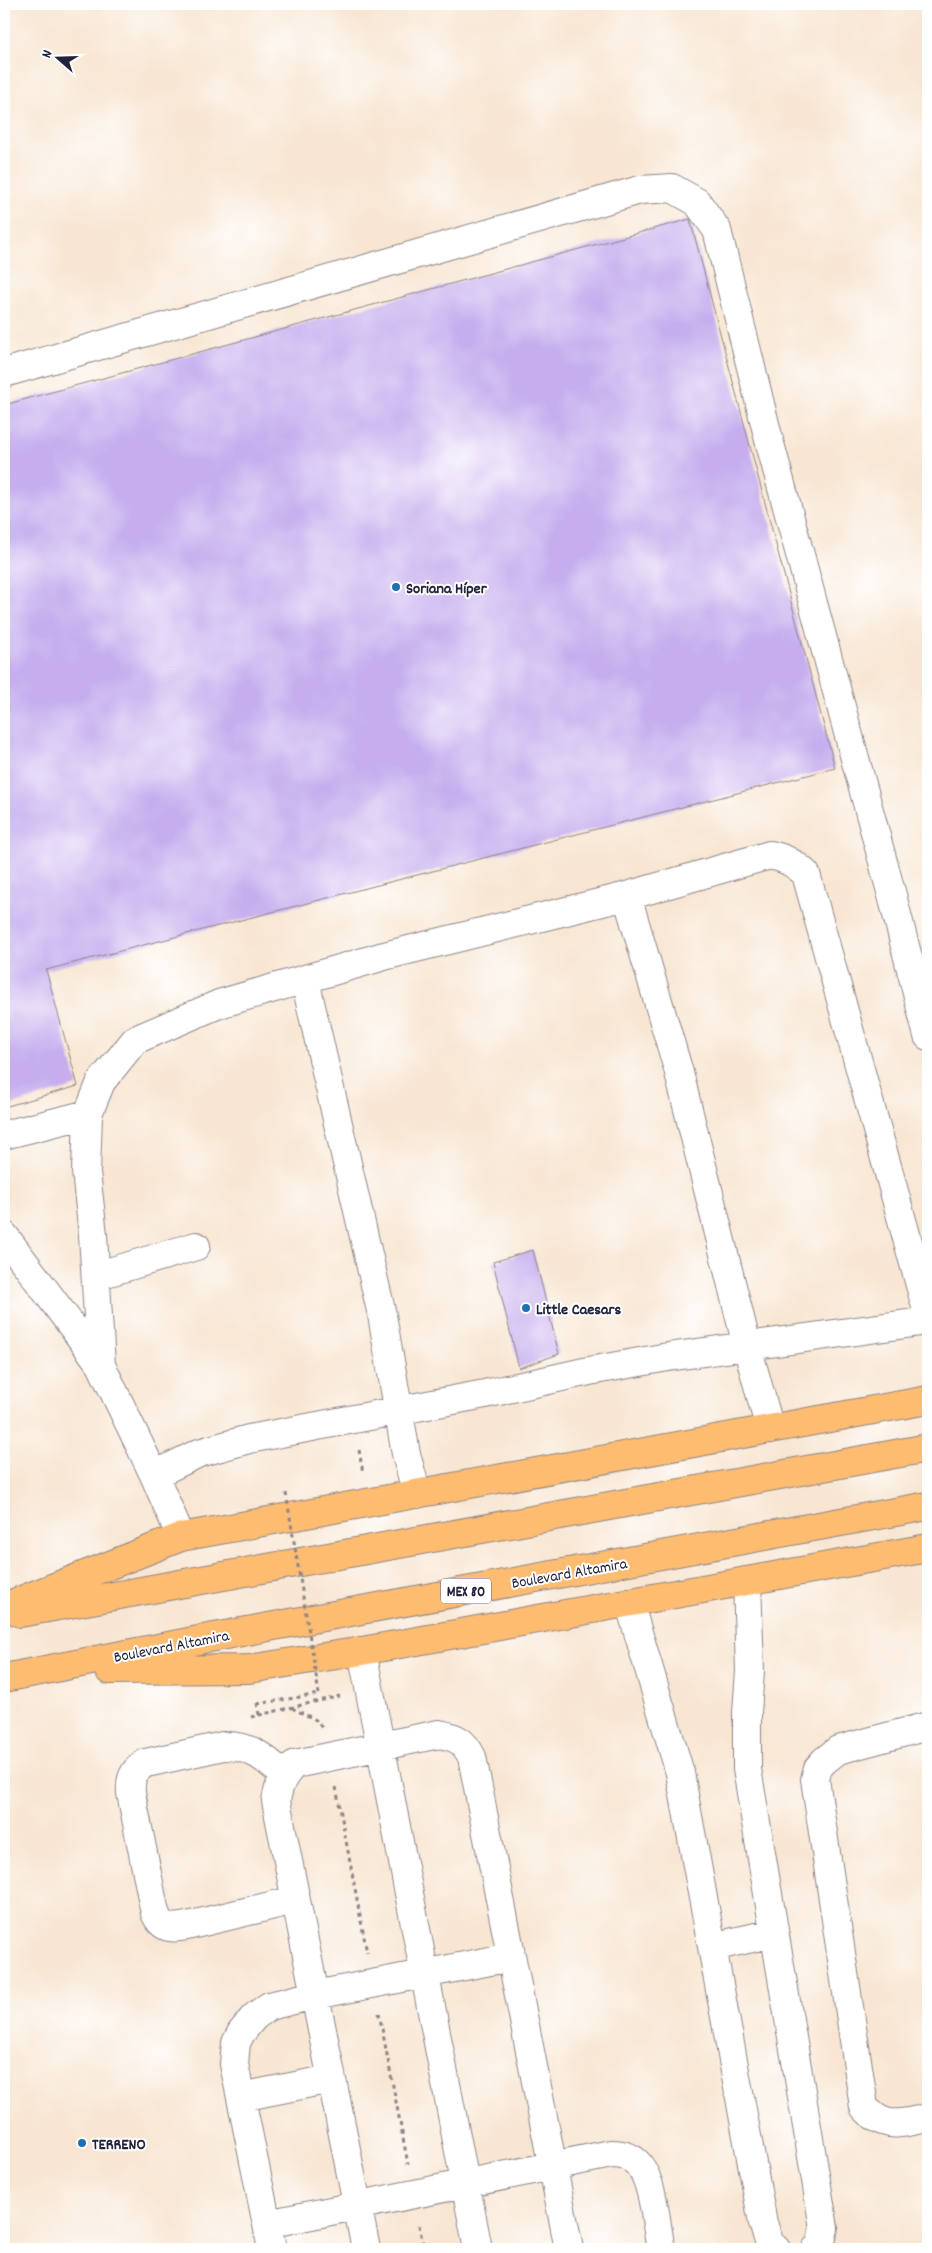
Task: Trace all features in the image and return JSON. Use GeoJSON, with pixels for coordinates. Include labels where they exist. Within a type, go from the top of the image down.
{"type":"FeatureCollection","features":[{"type":"Feature","properties":{"kind":"main road"},"geometry":{"type":"LineString","coordinates":[[4,1607],[181,1537],[928,1400]]}},
{"type":"Feature","properties":{"kind":"main road"},"geometry":{"type":"LineString","coordinates":[[4,1616],[928,1448]]}},
{"type":"Feature","properties":{"kind":"main road","name":"Boulevard Altamira"},"geometry":{"type":"LineString","coordinates":[[4,1678],[209,1638],[928,1506]]}},
{"type":"Feature","properties":{"kind":"main road"},"geometry":{"type":"LineString","coordinates":[[37,1671],[249,1668],[362,1650],[928,1548]]}},
{"type":"Feature","properties":{"kind":"lane"},"geometry":{"type":"LineString","coordinates":[[4,373],[640,190],[672,188],[697,202],[717,230],[769,440],[891,890],[928,1036]]}},
{"type":"Feature","properties":{"kind":"lane"},"geometry":{"type":"LineString","coordinates":[[101,1365],[93,1235],[86,1172],[88,1114],[101,1082],[135,1040],[219,1004],[432,943],[627,896],[770,856],[783,858],[794,863],[806,874],[928,1314]]}},
{"type":"Feature","properties":{"kind":"lane"},"geometry":{"type":"LineString","coordinates":[[627,896],[678,1069],[747,1346],[770,1429]]}},
{"type":"Feature","properties":{"kind":"lane"},"geometry":{"type":"LineString","coordinates":[[305,980],[382,1315],[406,1454],[417,1494]]}},
{"type":"Feature","properties":{"kind":"lane"},"geometry":{"type":"LineString","coordinates":[[4,1135],[88,1114]]}},
{"type":"Feature","properties":{"kind":"lane"},"geometry":{"type":"LineString","coordinates":[[4,1235],[101,1365],[154,1475],[181,1537]]}},
{"type":"Feature","properties":{"kind":"lane"},"geometry":{"type":"LineString","coordinates":[[96,1276],[196,1246]]}},
{"type":"Feature","properties":{"kind":"lane"},"geometry":{"type":"LineString","coordinates":[[154,1475],[198,1453],[249,1439],[668,1357],[928,1321]]}},
{"type":"Feature","properties":{"kind":"lane"},"geometry":{"type":"LineString","coordinates":[[747,1581],[750,1671],[747,1712],[747,1769],[824,2228],[820,2246],[816,2249]]}},
{"type":"Feature","properties":{"kind":"lane"},"geometry":{"type":"LineString","coordinates":[[629,1602],[680,1773],[763,2223],[770,2244],[776,2249]]}},
{"type":"Feature","properties":{"kind":"lane"},"geometry":{"type":"LineString","coordinates":[[362,1650],[478,2249]]}},
{"type":"Feature","properties":{"kind":"lane"},"geometry":{"type":"LineString","coordinates":[[928,1726],[838,1750],[818,1768],[815,1779],[864,2107],[883,2123],[894,2125],[928,2118]]}},
{"type":"Feature","properties":{"kind":"lane"},"geometry":{"type":"LineString","coordinates":[[366,2249],[276,1801],[278,1788],[284,1775],[296,1764],[439,1734],[460,1739],[466,1745],[472,1757],[569,2249]]}},
{"type":"Feature","properties":{"kind":"lane"},"geometry":{"type":"LineString","coordinates":[[284,1775],[263,1756],[251,1750],[234,1746],[223,1746],[146,1763],[138,1767],[130,1782],[155,1914],[164,1926],[172,1929],[296,1900]]}},
{"type":"Feature","properties":{"kind":"lane"},"geometry":{"type":"LineString","coordinates":[[712,1947],[774,1934]]}},
{"type":"Feature","properties":{"kind":"lane"},"geometry":{"type":"LineString","coordinates":[[511,1957],[315,1995],[269,2006],[254,2017],[241,2033],[236,2043],[234,2064],[269,2237],[357,2206],[611,2154],[630,2158],[639,2164],[647,2178],[660,2249]]}},
{"type":"Feature","properties":{"kind":"lane"},"geometry":{"type":"LineString","coordinates":[[241,2097],[331,2079]]}},
{"type":"Feature","properties":{"kind":"path"},"geometry":{"type":"LineString","coordinates":[[353,1420],[368,1504]]}},
{"type":"Feature","properties":{"kind":"path"},"geometry":{"type":"LineString","coordinates":[[257,1704],[319,1694],[286,1494]]}},
{"type":"Feature","properties":{"kind":"path"},"geometry":{"type":"LineString","coordinates":[[244,1718],[369,1689]]}},
{"type":"Feature","properties":{"kind":"path"},"geometry":{"type":"LineString","coordinates":[[292,1708],[316,1720],[325,1737]]}},
{"type":"Feature","properties":{"kind":"building","name":"Soriana Híper"},"geometry":{"type":"Polygon","coordinates":[[[690,219],[835,768],[46,970],[78,1086],[4,1107],[4,405],[690,219]]]}},
{"type":"Feature","properties":{"kind":"building","name":"Little Caesars"},"geometry":{"type":"Polygon","coordinates":[[[533,1250],[559,1354],[519,1368],[493,1262],[533,1250]]]}},
{"type":"Feature","properties":{"kind":"place","name":"Soriana Híper"},"geometry":{"type":"Point","coordinates":[396,587]}},
{"type":"Feature","properties":{"kind":"place","name":"Little Caesars"},"geometry":{"type":"Point","coordinates":[526,1308]}},
{"type":"Feature","properties":{"kind":"place","name":"TERRENO"},"geometry":{"type":"Point","coordinates":[82,2143]}}]}
